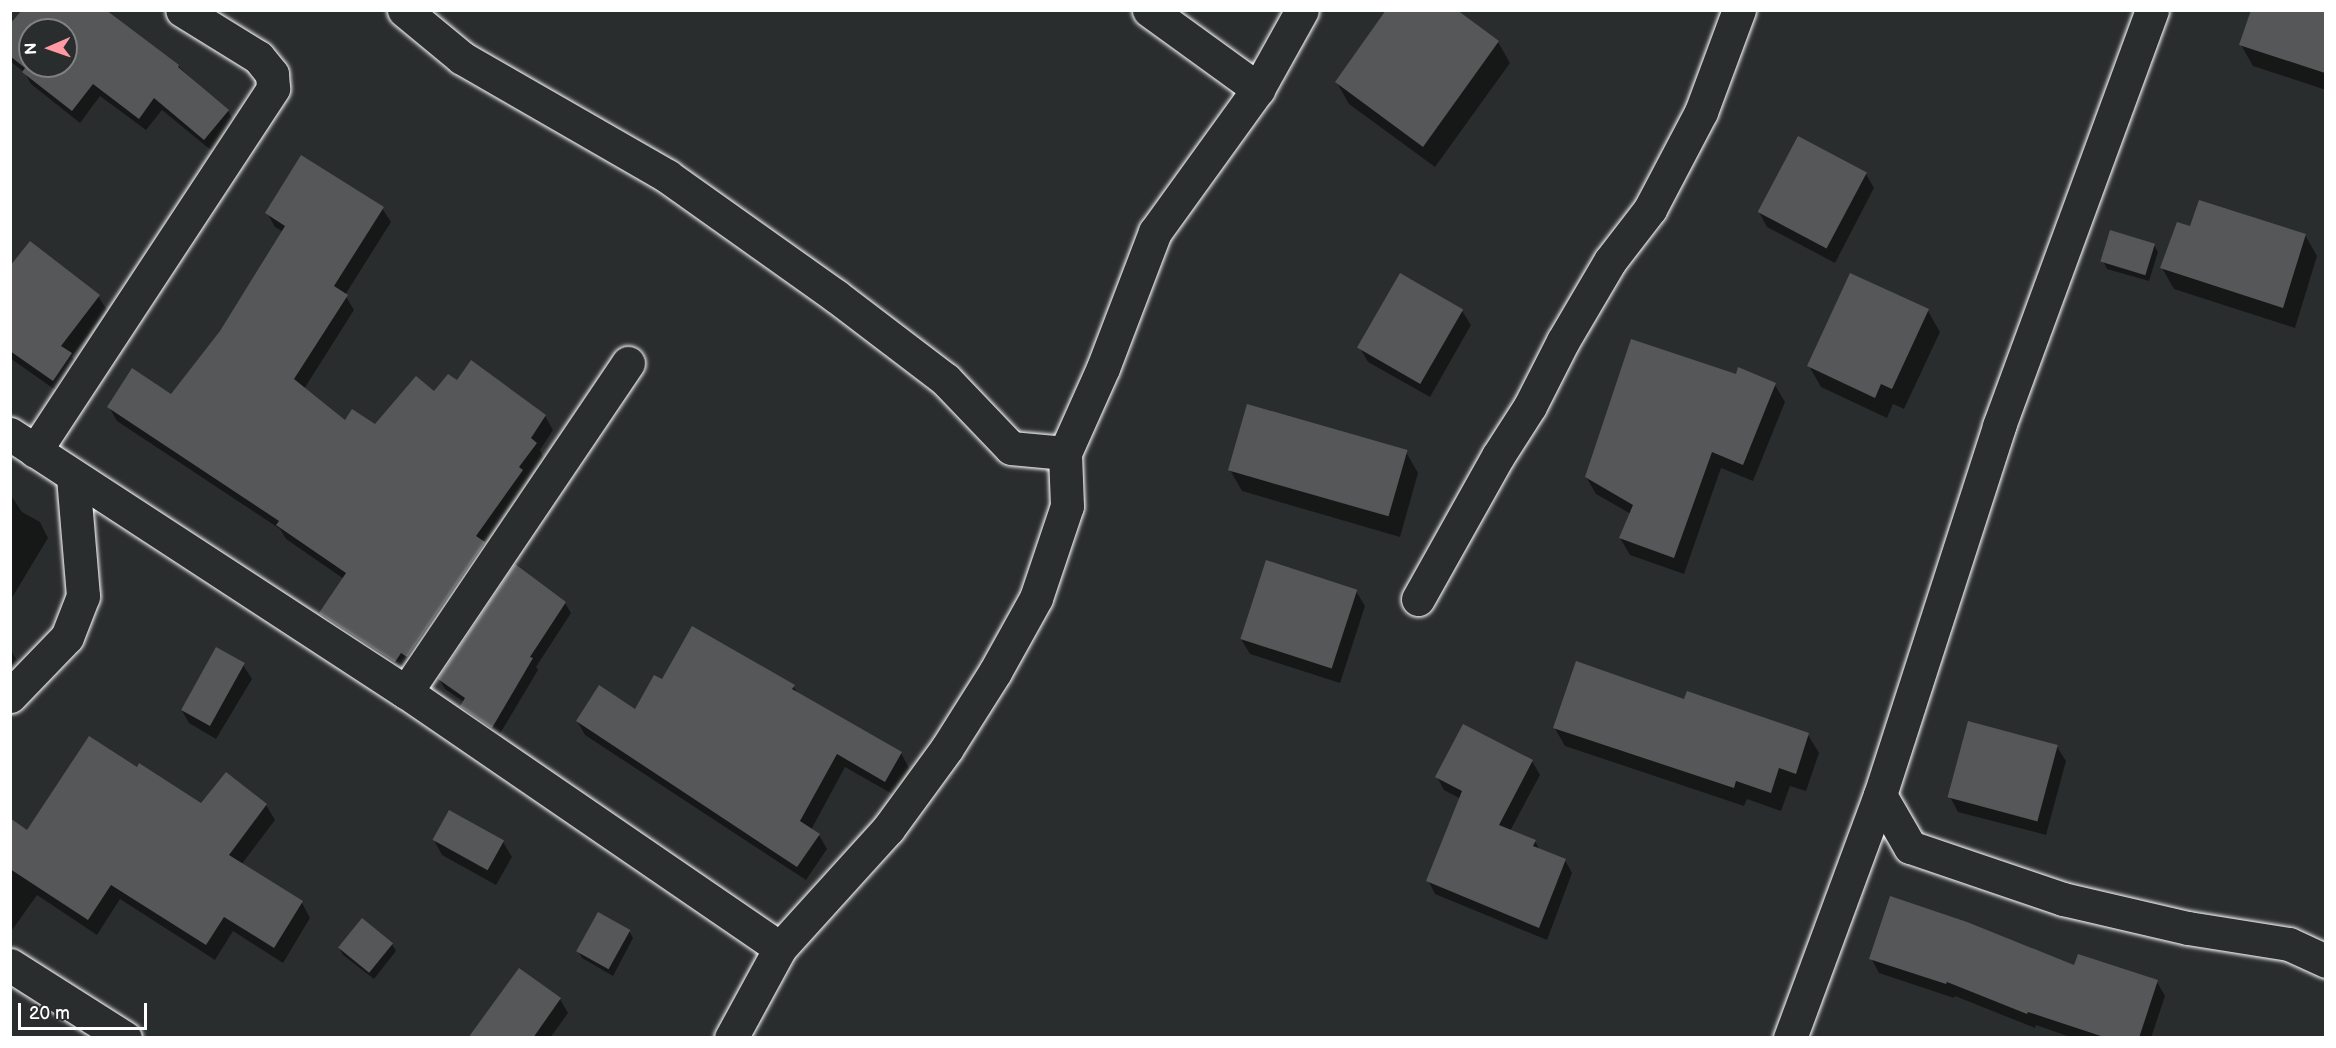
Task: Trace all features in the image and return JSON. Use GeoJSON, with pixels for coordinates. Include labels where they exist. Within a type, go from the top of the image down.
{"type":"FeatureCollection","features":[{"type":"Feature","properties":{"kind":"street"},"geometry":{"type":"LineString","coordinates":[[182,10],[258,57],[272,74],[273,88],[23,442],[406,692],[780,948]]}},
{"type":"Feature","properties":{"kind":"street"},"geometry":{"type":"LineString","coordinates":[[404,10],[462,58],[667,176],[746,235],[836,296],[945,379],[1011,448],[1065,453]]}},
{"type":"Feature","properties":{"kind":"street"},"geometry":{"type":"LineString","coordinates":[[1149,10],[1258,89]]}},
{"type":"Feature","properties":{"kind":"street"},"geometry":{"type":"LineString","coordinates":[[731,1038],[780,948],[888,829],[947,748],[995,672],[1036,598],[1067,506],[1065,453],[1103,368],[1155,232],[1258,89],[1302,10]]}},
{"type":"Feature","properties":{"kind":"street"},"geometry":{"type":"LineString","coordinates":[[1418,599],[1498,456],[1530,406],[1563,341],[1610,261],[1650,209],[1701,112],[1739,10]]}},
{"type":"Feature","properties":{"kind":"street"},"geometry":{"type":"LineString","coordinates":[[1790,1038],[1880,795],[1999,426],[2152,10]]}},
{"type":"Feature","properties":{"kind":"street"},"geometry":{"type":"LineString","coordinates":[[406,692],[628,363]]}},
{"type":"Feature","properties":{"kind":"street"},"geometry":{"type":"LineString","coordinates":[[10,696],[67,637],[83,596],[73,476]]}},
{"type":"Feature","properties":{"kind":"street"},"geometry":{"type":"LineString","coordinates":[[1880,795],[1910,847],[2063,899],[2188,928],[2289,944],[2325,961]]}},
{"type":"Feature","properties":{"kind":"street"},"geometry":{"type":"LineString","coordinates":[[10,965],[125,1038]]}},
{"type":"Feature","properties":{"kind":"building"},"geometry":{"type":"Polygon","coordinates":[[[22,10],[106,10],[179,65],[178,67],[229,110],[204,140],[154,98],[139,119],[93,84],[72,111],[30,78],[78,78],[78,18],[18,18],[18,62],[10,56],[10,24],[22,10]]]}},
{"type":"Feature","properties":{"kind":"building"},"geometry":{"type":"Polygon","coordinates":[[[1386,10],[1457,10],[1499,41],[1423,147],[1335,82],[1386,10]]]}},
{"type":"Feature","properties":{"kind":"building"},"geometry":{"type":"Polygon","coordinates":[[[2251,10],[2325,10],[2325,73],[2239,45],[2251,10]]]}},
{"type":"Feature","properties":{"kind":"building"},"geometry":{"type":"Polygon","coordinates":[[[1798,136],[1867,173],[1826,249],[1758,212],[1798,136]]]}},
{"type":"Feature","properties":{"kind":"building"},"geometry":{"type":"Polygon","coordinates":[[[301,155],[384,207],[334,286],[348,295],[294,379],[345,420],[352,409],[375,424],[416,376],[434,391],[448,374],[457,380],[471,360],[546,415],[531,438],[537,443],[519,467],[523,470],[476,536],[485,542],[407,657],[401,653],[395,662],[319,613],[346,573],[276,525],[279,521],[107,407],[132,368],[171,394],[220,331],[285,226],[265,213],[301,155]]]}},
{"type":"Feature","properties":{"kind":"building"},"geometry":{"type":"Polygon","coordinates":[[[2199,200],[2306,234],[2283,308],[2160,268],[2177,222],[2190,226],[2199,200]]]}},
{"type":"Feature","properties":{"kind":"building"},"geometry":{"type":"Polygon","coordinates":[[[2110,230],[2155,244],[2145,275],[2100,262],[2110,230]]]}},
{"type":"Feature","properties":{"kind":"building"},"geometry":{"type":"Polygon","coordinates":[[[30,241],[100,295],[61,346],[72,353],[53,381],[10,351],[10,266],[30,241]]]}},
{"type":"Feature","properties":{"kind":"building"},"geometry":{"type":"Polygon","coordinates":[[[1400,273],[1463,310],[1420,384],[1357,347],[1400,273]]]}},
{"type":"Feature","properties":{"kind":"building"},"geometry":{"type":"Polygon","coordinates":[[[1850,273],[1929,309],[1892,389],[1881,384],[1875,398],[1807,366],[1850,273]]]}},
{"type":"Feature","properties":{"kind":"building"},"geometry":{"type":"Polygon","coordinates":[[[1631,339],[1736,374],[1738,367],[1776,383],[1743,465],[1712,452],[1674,558],[1619,538],[1633,505],[1585,477],[1631,339]]]}},
{"type":"Feature","properties":{"kind":"building"},"geometry":{"type":"Polygon","coordinates":[[[1247,404],[1408,450],[1389,516],[1228,470],[1247,404]]]}},
{"type":"Feature","properties":{"kind":"building"},"geometry":{"type":"Polygon","coordinates":[[[1266,560],[1357,590],[1332,669],[1240,639],[1266,560]]]}},
{"type":"Feature","properties":{"kind":"building"},"geometry":{"type":"Polygon","coordinates":[[[515,564],[566,602],[530,657],[533,658],[492,728],[460,706],[465,698],[438,679],[515,564]]]}},
{"type":"Feature","properties":{"kind":"building"},"geometry":{"type":"Polygon","coordinates":[[[692,626],[795,685],[792,689],[902,752],[885,782],[837,754],[800,821],[820,834],[797,867],[576,721],[599,685],[635,709],[654,675],[662,679],[692,626]]]}},
{"type":"Feature","properties":{"kind":"building"},"geometry":{"type":"Polygon","coordinates":[[[216,647],[245,663],[210,726],[181,710],[216,647]]]}},
{"type":"Feature","properties":{"kind":"building"},"geometry":{"type":"Polygon","coordinates":[[[1576,661],[1684,699],[1687,691],[1809,733],[1796,774],[1779,768],[1771,793],[1736,781],[1734,788],[1553,728],[1576,661]]]}},
{"type":"Feature","properties":{"kind":"building"},"geometry":{"type":"Polygon","coordinates":[[[1968,721],[2058,745],[2037,821],[1948,797],[1968,721]]]}},
{"type":"Feature","properties":{"kind":"building"},"geometry":{"type":"Polygon","coordinates":[[[1463,724],[1533,760],[1499,825],[1536,840],[1533,846],[1566,859],[1539,928],[1426,881],[1462,791],[1435,777],[1463,724]]]}},
{"type":"Feature","properties":{"kind":"building"},"geometry":{"type":"Polygon","coordinates":[[[89,736],[137,767],[139,763],[201,803],[226,772],[267,804],[229,855],[303,901],[274,948],[224,917],[206,945],[111,885],[88,920],[10,869],[10,818],[27,830],[89,736]]]}},
{"type":"Feature","properties":{"kind":"building"},"geometry":{"type":"Polygon","coordinates":[[[449,810],[504,841],[488,870],[433,840],[449,810]]]}},
{"type":"Feature","properties":{"kind":"building"},"geometry":{"type":"Polygon","coordinates":[[[1890,896],[1967,922],[2074,965],[2078,954],[2158,980],[2139,1038],[2107,1038],[2028,1012],[2027,1014],[1947,982],[1946,984],[1869,959],[1890,896]]]}},
{"type":"Feature","properties":{"kind":"building"},"geometry":{"type":"Polygon","coordinates":[[[598,912],[630,930],[609,969],[576,951],[598,912]]]}},
{"type":"Feature","properties":{"kind":"building"},"geometry":{"type":"Polygon","coordinates":[[[362,918],[393,943],[369,973],[338,948],[362,918]]]}},
{"type":"Feature","properties":{"kind":"building"},"geometry":{"type":"Polygon","coordinates":[[[519,968],[561,998],[533,1038],[468,1038],[519,968]]]}}]}
